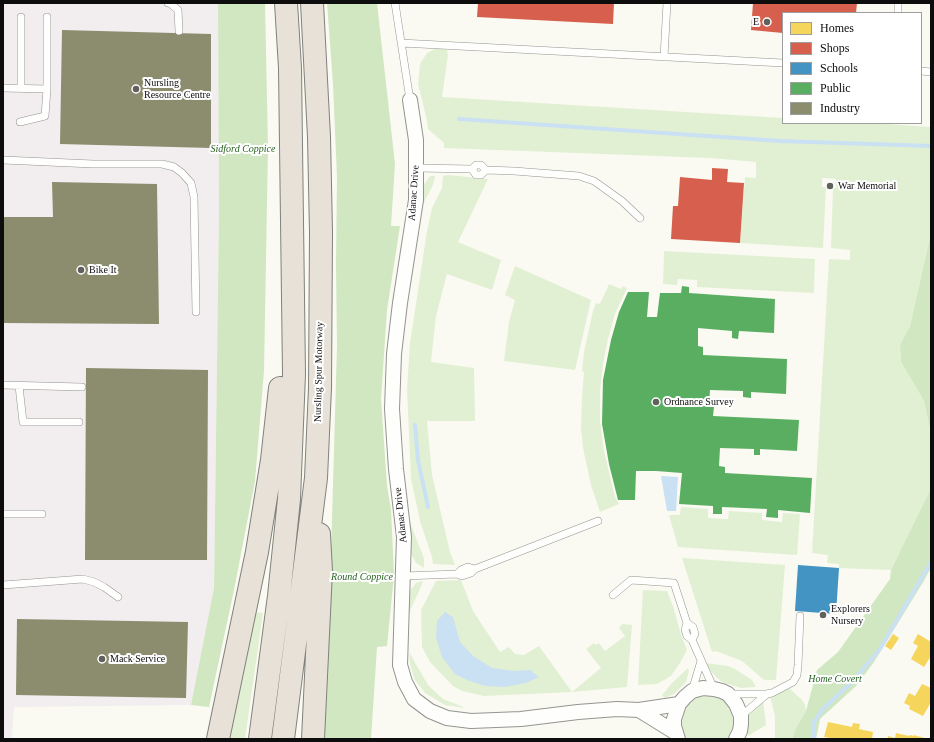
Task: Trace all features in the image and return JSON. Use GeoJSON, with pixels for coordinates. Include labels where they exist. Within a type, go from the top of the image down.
{"type":"FeatureCollection","features":[{"type":"Feature","properties":{"kind":"highway"},"geometry":{"type":"LineString","coordinates":[[260,739],[279,596],[289,499],[294,374],[290,68],[286,3]]}},
{"type":"Feature","properties":{"kind":"highway","name":"Nursling Spur Motorway"},"geometry":{"type":"LineString","coordinates":[[283,739],[316,478],[320,388],[321,232],[319,137],[312,3]]}},
{"type":"Feature","properties":{"kind":"highway"},"geometry":{"type":"LineString","coordinates":[[218,739],[257,552],[272,460],[293,284]]}},
{"type":"Feature","properties":{"kind":"highway"},"geometry":{"type":"LineString","coordinates":[[313,739],[321,571],[316,478]]}},
{"type":"Feature","properties":{"kind":"street","name":"Adanac Drive"},"geometry":{"type":"LineString","coordinates":[[410,100],[416,140],[416,200],[400,303],[392,379],[392,409],[396,469],[404,537],[404,576],[400,665],[405,682],[414,699],[430,711],[446,718],[471,721],[521,719],[617,709],[639,710],[679,704]]}},
{"type":"Feature","properties":{"kind":"street"},"geometry":{"type":"LineString","coordinates":[[677,736],[674,720],[679,704],[692,692],[703,688],[714,688],[728,694],[736,704],[741,716],[740,736]]}},
{"type":"Feature","properties":{"kind":"street","name":"Adanac Drive"},"geometry":{"type":"LineString","coordinates":[[639,710],[677,736]]}},
{"type":"Feature","properties":{"kind":"lane"},"geometry":{"type":"LineString","coordinates":[[168,3],[178,10],[179,31]]}},
{"type":"Feature","properties":{"kind":"lane"},"geometry":{"type":"LineString","coordinates":[[395,3],[410,100]]}},
{"type":"Feature","properties":{"kind":"lane"},"geometry":{"type":"LineString","coordinates":[[664,57],[667,3]]}},
{"type":"Feature","properties":{"kind":"lane"},"geometry":{"type":"LineString","coordinates":[[21,17],[21,88]]}},
{"type":"Feature","properties":{"kind":"lane"},"geometry":{"type":"LineString","coordinates":[[20,122],[45,116],[47,89],[47,17]]}},
{"type":"Feature","properties":{"kind":"lane"},"geometry":{"type":"LineString","coordinates":[[401,43],[782,63]]}},
{"type":"Feature","properties":{"kind":"lane"},"geometry":{"type":"LineString","coordinates":[[3,88],[47,89]]}},
{"type":"Feature","properties":{"kind":"lane"},"geometry":{"type":"LineString","coordinates":[[3,160],[93,164],[162,164],[174,167],[182,173],[190,183],[194,197],[196,312]]}},
{"type":"Feature","properties":{"kind":"lane"},"geometry":{"type":"LineString","coordinates":[[417,168],[472,169],[476,165],[481,165],[486,170],[579,176],[594,181],[622,200],[640,218]]}},
{"type":"Feature","properties":{"kind":"lane"},"geometry":{"type":"LineString","coordinates":[[3,385],[82,387]]}},
{"type":"Feature","properties":{"kind":"lane"},"geometry":{"type":"LineString","coordinates":[[19,386],[23,422],[79,422]]}},
{"type":"Feature","properties":{"kind":"lane"},"geometry":{"type":"LineString","coordinates":[[3,514],[42,514]]}},
{"type":"Feature","properties":{"kind":"lane"},"geometry":{"type":"LineString","coordinates":[[404,576],[457,574],[460,570],[468,567],[475,569],[598,521]]}},
{"type":"Feature","properties":{"kind":"lane"},"geometry":{"type":"LineString","coordinates":[[3,585],[83,579],[94,582],[118,597]]}},
{"type":"Feature","properties":{"kind":"lane"},"geometry":{"type":"LineString","coordinates":[[613,595],[631,580],[674,583],[687,623],[684,630],[686,636],[692,640],[714,688]]}},
{"type":"Feature","properties":{"kind":"lane"},"geometry":{"type":"LineString","coordinates":[[728,694],[767,694],[794,682],[797,675],[800,616]]}},
{"type":"Feature","properties":{"kind":"lane"},"geometry":{"type":"LineString","coordinates":[[692,692],[701,661]]}},
{"type":"Feature","properties":{"kind":"lane"},"geometry":{"type":"LineString","coordinates":[[741,716],[767,694]]}},
{"type":"Feature","properties":{"kind":"shaded area"},"geometry":{"type":"Polygon","coordinates":[[[3,3],[218,3],[219,213],[214,588],[191,705],[14,707],[12,739],[3,739],[3,3]]]}},
{"type":"Feature","properties":{"kind":"green space","name":"Sidford Coppice"},"geometry":{"type":"Polygon","coordinates":[[[218,3],[265,3],[268,147],[264,371],[255,481],[209,707],[191,705],[214,588],[219,213],[218,3]]]}},
{"type":"Feature","properties":{"kind":"green space","name":"Round Coppice"},"geometry":{"type":"Polygon","coordinates":[[[327,3],[377,3],[395,164],[391,226],[400,226],[387,310],[381,399],[387,486],[391,509],[394,575],[387,646],[377,647],[371,739],[322,739],[331,554],[337,346],[337,177],[333,84],[327,3]]]}},
{"type":"Feature","properties":{"kind":"green space"},"geometry":{"type":"Polygon","coordinates":[[[437,48],[447,50],[448,55],[442,97],[782,118],[782,124],[886,124],[931,127],[931,233],[910,326],[900,345],[901,362],[924,401],[931,434],[931,492],[891,570],[839,568],[839,564],[827,563],[828,555],[812,553],[829,259],[850,260],[850,250],[831,248],[833,188],[836,188],[836,179],[822,178],[822,187],[826,187],[823,248],[740,243],[745,177],[756,178],[756,162],[710,158],[444,148],[444,143],[428,129],[418,84],[420,64],[427,53],[437,48]]]}},
{"type":"Feature","properties":{"kind":"green space"},"geometry":{"type":"Polygon","coordinates":[[[448,175],[488,179],[458,242],[501,260],[492,290],[447,274],[436,316],[431,362],[474,368],[475,421],[427,421],[432,475],[450,552],[455,565],[433,564],[420,521],[411,479],[407,389],[410,343],[427,231],[432,208],[442,188],[443,176],[448,175]]]}},
{"type":"Feature","properties":{"kind":"green space"},"geometry":{"type":"Polygon","coordinates":[[[430,176],[435,176],[433,185],[421,208],[423,186],[430,176]]]}},
{"type":"Feature","properties":{"kind":"green space"},"geometry":{"type":"Polygon","coordinates":[[[931,233],[931,434],[924,401],[901,362],[900,345],[910,326],[931,233]]]}},
{"type":"Feature","properties":{"kind":"green space"},"geometry":{"type":"Polygon","coordinates":[[[664,251],[815,259],[814,293],[697,287],[697,280],[678,279],[677,285],[663,284],[664,251]]]}},
{"type":"Feature","properties":{"kind":"green space"},"geometry":{"type":"Polygon","coordinates":[[[515,266],[591,300],[575,370],[504,361],[509,322],[515,300],[505,295],[515,266]]]}},
{"type":"Feature","properties":{"kind":"green space"},"geometry":{"type":"Polygon","coordinates":[[[609,284],[621,289],[623,286],[627,288],[615,314],[608,339],[600,391],[600,421],[604,451],[615,497],[619,504],[600,512],[591,485],[583,448],[581,427],[584,372],[582,371],[584,352],[593,311],[596,303],[600,304],[609,284]]]}},
{"type":"Feature","properties":{"kind":"green space","name":"Home Covert"},"geometry":{"type":"Polygon","coordinates":[[[931,489],[931,568],[874,662],[856,686],[820,719],[816,739],[792,739],[796,728],[806,711],[817,670],[838,652],[890,579],[891,570],[931,489]]]}},
{"type":"Feature","properties":{"kind":"green space"},"geometry":{"type":"Polygon","coordinates":[[[681,507],[708,509],[708,518],[728,519],[729,511],[762,513],[762,520],[782,522],[783,513],[800,514],[797,555],[678,547],[669,515],[680,515],[681,507]]]}},
{"type":"Feature","properties":{"kind":"green space"},"geometry":{"type":"Polygon","coordinates":[[[409,520],[424,559],[424,568],[416,563],[411,554],[409,520]]]}},
{"type":"Feature","properties":{"kind":"green space"},"geometry":{"type":"Polygon","coordinates":[[[682,558],[785,565],[776,680],[764,680],[742,661],[716,651],[712,652],[682,558]]]}},
{"type":"Feature","properties":{"kind":"green space"},"geometry":{"type":"Polygon","coordinates":[[[461,580],[473,611],[500,652],[509,647],[515,654],[524,655],[539,646],[572,692],[484,696],[462,691],[453,686],[430,662],[422,647],[421,610],[436,581],[461,580]]]}},
{"type":"Feature","properties":{"kind":"green space"},"geometry":{"type":"Polygon","coordinates":[[[423,581],[408,615],[409,592],[416,583],[423,581]]]}},
{"type":"Feature","properties":{"kind":"green space"},"geometry":{"type":"Polygon","coordinates":[[[643,590],[667,591],[687,650],[671,676],[657,684],[638,685],[643,590]]]}},
{"type":"Feature","properties":{"kind":"green space"},"geometry":{"type":"Polygon","coordinates":[[[255,612],[263,613],[245,739],[227,739],[255,612]]]}},
{"type":"Feature","properties":{"kind":"green space"},"geometry":{"type":"Polygon","coordinates":[[[622,624],[632,625],[627,687],[572,692],[601,668],[586,649],[594,643],[596,645],[599,643],[605,651],[625,636],[619,628],[622,624]]]}},
{"type":"Feature","properties":{"kind":"green space"},"geometry":{"type":"Polygon","coordinates":[[[409,652],[428,685],[443,699],[466,708],[445,705],[425,693],[415,680],[410,664],[409,652]]]}},
{"type":"Feature","properties":{"kind":"green space"},"geometry":{"type":"Polygon","coordinates":[[[705,663],[728,666],[735,669],[752,680],[756,687],[741,688],[722,682],[713,674],[705,663]]]}},
{"type":"Feature","properties":{"kind":"green space"},"geometry":{"type":"Polygon","coordinates":[[[688,668],[689,671],[686,682],[674,694],[665,698],[662,695],[688,668]]]}},
{"type":"Feature","properties":{"kind":"green space"},"geometry":{"type":"Polygon","coordinates":[[[789,688],[802,700],[806,711],[796,728],[792,739],[775,739],[775,716],[770,696],[789,688]]]}},
{"type":"Feature","properties":{"kind":"green space"},"geometry":{"type":"Polygon","coordinates":[[[710,693],[726,700],[732,707],[736,724],[730,739],[685,739],[679,727],[681,710],[693,697],[710,693]]]}},
{"type":"Feature","properties":{"kind":"green space"},"geometry":{"type":"Polygon","coordinates":[[[763,701],[766,725],[748,736],[748,716],[763,701]]]}},
{"type":"Feature","properties":{"kind":"water"},"geometry":{"type":"Polygon","coordinates":[[[661,476],[678,477],[676,511],[667,511],[661,476]]]}},
{"type":"Feature","properties":{"kind":"water"},"geometry":{"type":"Polygon","coordinates":[[[445,612],[453,617],[460,642],[473,656],[492,668],[514,671],[530,670],[539,677],[526,683],[505,687],[485,686],[455,674],[442,657],[436,638],[437,621],[445,612]]]}},
{"type":"Feature","properties":{"kind":"building: Homes"},"geometry":{"type":"Polygon","coordinates":[[[893,634],[899,638],[891,650],[885,646],[893,634]]]}},
{"type":"Feature","properties":{"kind":"building: Homes"},"geometry":{"type":"Polygon","coordinates":[[[918,634],[931,642],[931,656],[924,667],[911,659],[918,646],[913,643],[918,634]]]}},
{"type":"Feature","properties":{"kind":"building: Homes"},"geometry":{"type":"Polygon","coordinates":[[[922,684],[931,688],[931,702],[923,716],[909,709],[910,706],[904,703],[909,693],[915,696],[922,684]]]}},
{"type":"Feature","properties":{"kind":"building: Homes"},"geometry":{"type":"Polygon","coordinates":[[[828,722],[852,727],[853,723],[860,724],[859,729],[873,732],[872,739],[835,739],[824,737],[828,722]]]}},
{"type":"Feature","properties":{"kind":"building: Homes"},"geometry":{"type":"Polygon","coordinates":[[[896,733],[909,736],[914,735],[928,739],[888,739],[888,736],[895,738],[896,733]]]}},
{"type":"Feature","properties":{"kind":"building: Shops"},"geometry":{"type":"Polygon","coordinates":[[[478,3],[614,3],[613,24],[477,17],[478,3]]]}},
{"type":"Feature","properties":{"kind":"building: Shops","name":"E"},"geometry":{"type":"Polygon","coordinates":[[[753,3],[857,3],[856,12],[782,12],[782,33],[751,30],[753,3]]]}},
{"type":"Feature","properties":{"kind":"building: Shops"},"geometry":{"type":"Polygon","coordinates":[[[712,168],[728,169],[727,182],[744,183],[740,243],[671,239],[673,206],[678,206],[680,177],[712,180],[712,168]]]}},
{"type":"Feature","properties":{"kind":"building: Schools"},"geometry":{"type":"Polygon","coordinates":[[[798,565],[839,568],[836,614],[795,611],[798,565]]]}},
{"type":"Feature","properties":{"kind":"building: Public","name":"Ordnance Survey"},"geometry":{"type":"Polygon","coordinates":[[[682,286],[689,287],[689,293],[775,299],[774,333],[739,331],[738,339],[732,338],[732,331],[698,328],[698,346],[703,347],[703,355],[787,359],[786,394],[751,392],[751,398],[743,397],[743,391],[710,390],[709,407],[714,407],[713,416],[799,420],[797,451],[760,449],[760,455],[754,455],[754,449],[720,448],[719,466],[725,467],[725,473],[812,478],[810,513],[778,510],[778,518],[766,517],[767,509],[722,507],[722,514],[713,514],[713,506],[679,504],[682,473],[656,471],[636,471],[635,500],[618,500],[609,464],[602,424],[603,380],[611,340],[619,312],[628,292],[649,292],[647,317],[657,317],[660,293],[681,293],[682,286]]]}},
{"type":"Feature","properties":{"kind":"building: Industry","name":"Nursling Resource Centre"},"geometry":{"type":"Polygon","coordinates":[[[62,30],[211,34],[211,148],[60,144],[62,30]]]}},
{"type":"Feature","properties":{"kind":"building: Industry","name":"Bike It"},"geometry":{"type":"Polygon","coordinates":[[[52,182],[157,184],[159,324],[3,323],[3,217],[53,217],[52,182]]]}},
{"type":"Feature","properties":{"kind":"building: Industry"},"geometry":{"type":"Polygon","coordinates":[[[86,368],[208,370],[207,560],[85,560],[86,368]]]}},
{"type":"Feature","properties":{"kind":"building: Industry","name":"Mack Service"},"geometry":{"type":"Polygon","coordinates":[[[17,619],[188,622],[186,698],[16,695],[17,619]]]}},
{"type":"Feature","properties":{"kind":"waterway"},"geometry":{"type":"LineString","coordinates":[[459,119],[780,141],[931,146]]}},
{"type":"Feature","properties":{"kind":"waterway"},"geometry":{"type":"LineString","coordinates":[[415,425],[418,460],[428,507]]}},
{"type":"Feature","properties":{"kind":"waterway"},"geometry":{"type":"LineString","coordinates":[[813,739],[814,722],[824,708],[854,680],[880,649],[931,562]]}},
{"type":"Feature","properties":{"kind":"place","name":"E"},"geometry":{"type":"Point","coordinates":[767,22]}},
{"type":"Feature","properties":{"kind":"place","name":"Nursling Resource Centre"},"geometry":{"type":"Point","coordinates":[136,89]}},
{"type":"Feature","properties":{"kind":"place","name":"War Memorial"},"geometry":{"type":"Point","coordinates":[830,186]}},
{"type":"Feature","properties":{"kind":"place","name":"Bike It"},"geometry":{"type":"Point","coordinates":[81,270]}},
{"type":"Feature","properties":{"kind":"place","name":"Ordnance Survey"},"geometry":{"type":"Point","coordinates":[656,402]}},
{"type":"Feature","properties":{"kind":"place","name":"Explorers Nursery"},"geometry":{"type":"Point","coordinates":[823,615]}},
{"type":"Feature","properties":{"kind":"place","name":"Mack Service"},"geometry":{"type":"Point","coordinates":[102,659]}}]}
